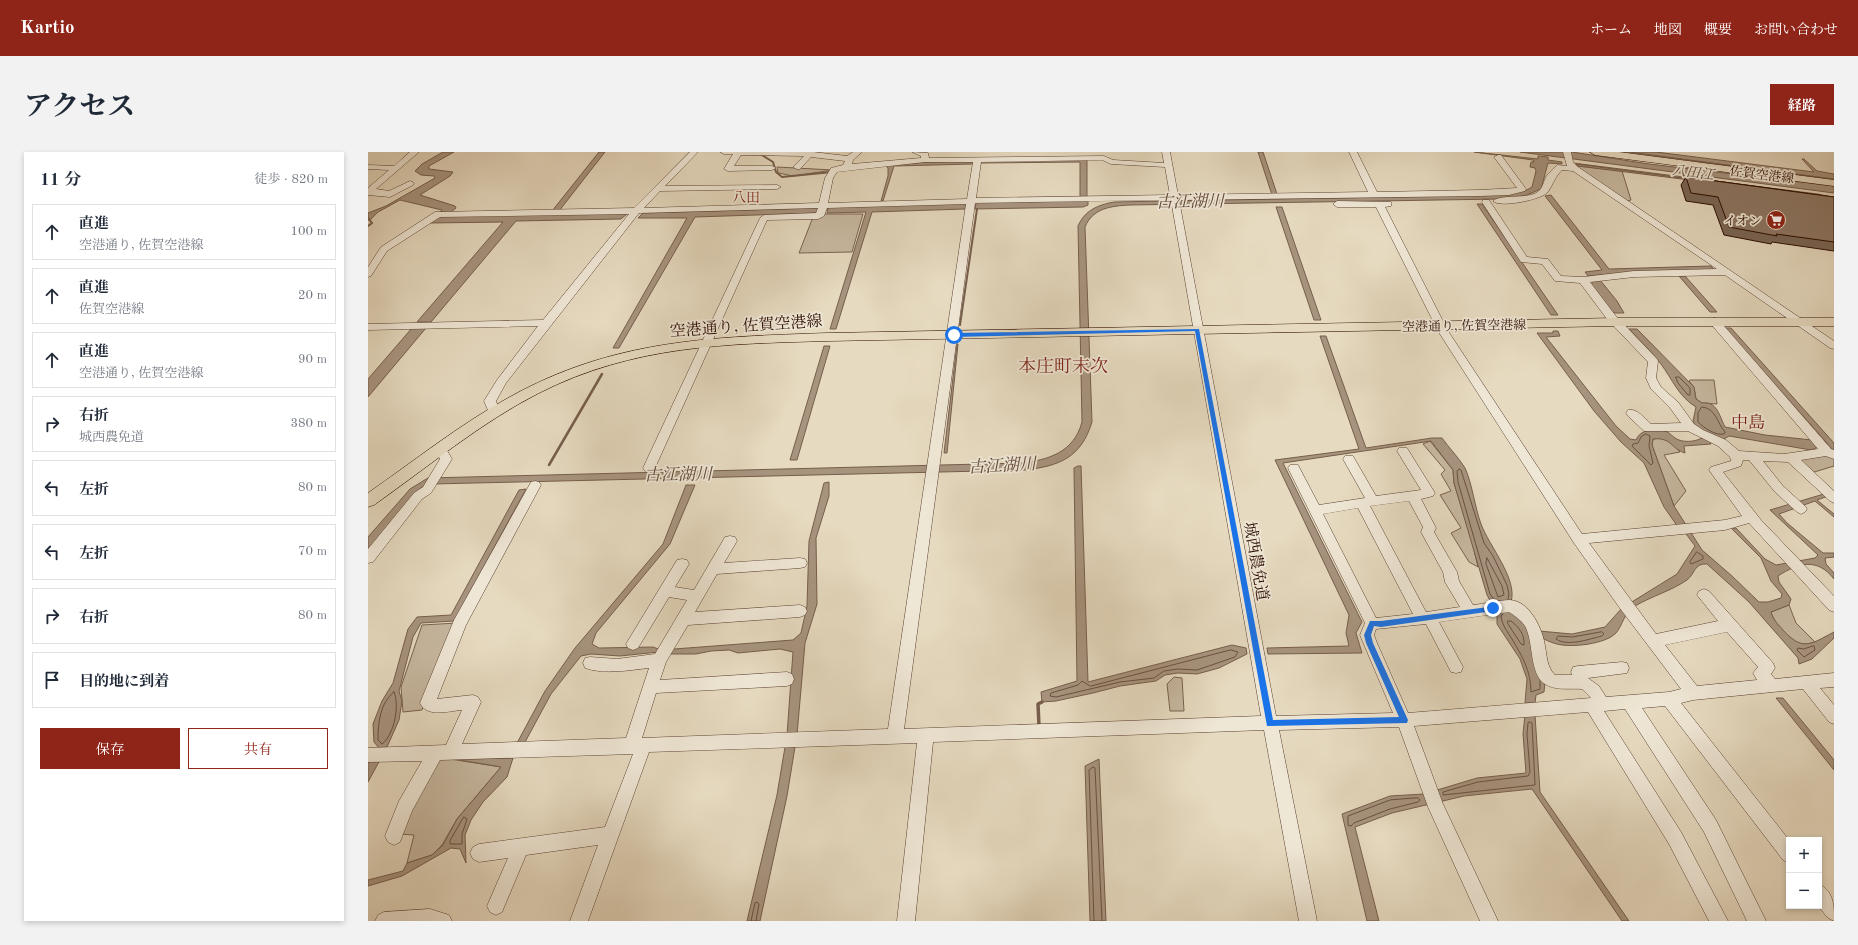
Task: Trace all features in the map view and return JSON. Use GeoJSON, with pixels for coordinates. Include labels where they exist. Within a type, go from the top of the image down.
{"type":"FeatureCollection","features":[{"type":"Feature","properties":{"kind":"main road","name":"佐賀空港線"},"geometry":{"type":"LineString","coordinates":[[1595,152],[1834,183]]}},
{"type":"Feature","properties":{"kind":"main road","name":"空港通り, 佐賀空港線"},"geometry":{"type":"LineString","coordinates":[[368,501],[494,412],[534,390],[615,358],[668,347],[706,342],[1072,332],[1616,322],[1800,320],[1834,322]]}},
{"type":"Feature","properties":{"kind":"street"},"geometry":{"type":"LineString","coordinates":[[401,152],[415,152]]}},
{"type":"Feature","properties":{"kind":"street"},"geometry":{"type":"LineString","coordinates":[[369,192],[415,152]]}},
{"type":"Feature","properties":{"kind":"street"},"geometry":{"type":"LineString","coordinates":[[494,412],[490,400],[501,382],[546,323],[636,211],[694,152]]}},
{"type":"Feature","properties":{"kind":"street"},"geometry":{"type":"LineString","coordinates":[[724,152],[737,156],[776,152],[809,153],[848,163],[925,160],[977,160],[1007,156],[1104,158],[1111,162],[1142,165],[1168,165]]}},
{"type":"Feature","properties":{"kind":"street"},"geometry":{"type":"LineString","coordinates":[[649,468],[764,218],[818,216],[821,214],[824,206],[823,200],[827,185],[833,171],[848,163],[858,152]]}},
{"type":"Feature","properties":{"kind":"street"},"geometry":{"type":"LineString","coordinates":[[916,152],[925,155],[925,160]]}},
{"type":"Feature","properties":{"kind":"street","name":"城西農免道"},"geometry":{"type":"LineString","coordinates":[[1166,152],[1270,723],[1308,921]]}},
{"type":"Feature","properties":{"kind":"street"},"geometry":{"type":"LineString","coordinates":[[1353,152],[1374,195]]}},
{"type":"Feature","properties":{"kind":"street"},"geometry":{"type":"LineString","coordinates":[[797,167],[809,153]]}},
{"type":"Feature","properties":{"kind":"street"},"geometry":{"type":"LineString","coordinates":[[737,156],[728,169],[772,168]]}},
{"type":"Feature","properties":{"kind":"street"},"geometry":{"type":"LineString","coordinates":[[1567,156],[1569,163],[1575,169],[1800,320],[1834,346]]}},
{"type":"Feature","properties":{"kind":"street"},"geometry":{"type":"LineString","coordinates":[[1175,202],[1374,195],[1495,193],[1522,189],[1498,157]]}},
{"type":"Feature","properties":{"kind":"street"},"geometry":{"type":"LineString","coordinates":[[895,738],[954,335],[977,160]]}},
{"type":"Feature","properties":{"kind":"street"},"geometry":{"type":"LineString","coordinates":[[368,167],[397,168]]}},
{"type":"Feature","properties":{"kind":"street"},"geometry":{"type":"LineString","coordinates":[[1417,203],[1523,200],[1539,195],[1545,190],[1552,176],[1560,167],[1575,169]]}},
{"type":"Feature","properties":{"kind":"street"},"geometry":{"type":"LineString","coordinates":[[369,192],[390,194],[410,183]]}},
{"type":"Feature","properties":{"kind":"street"},"geometry":{"type":"LineString","coordinates":[[658,189],[777,187]]}},
{"type":"Feature","properties":{"kind":"street"},"geometry":{"type":"LineString","coordinates":[[368,274],[384,249],[435,215],[636,211],[972,201],[1394,204]]}},
{"type":"Feature","properties":{"kind":"street"},"geometry":{"type":"LineString","coordinates":[[1486,202],[1524,260],[1545,261],[1558,279],[1583,280],[1634,274],[1728,272]]}},
{"type":"Feature","properties":{"kind":"street"},"geometry":{"type":"LineString","coordinates":[[1379,204],[1440,326],[1579,539],[1624,603],[1694,693]]}},
{"type":"Feature","properties":{"kind":"street"},"geometry":{"type":"LineString","coordinates":[[1583,280],[1616,322],[1653,361],[1651,378],[1657,389],[1674,405],[1690,427],[1699,433],[1722,443],[1736,455],[1790,458],[1830,453]]}},
{"type":"Feature","properties":{"kind":"street"},"geometry":{"type":"LineString","coordinates":[[1714,321],[1830,453]]}},
{"type":"Feature","properties":{"kind":"street"},"geometry":{"type":"LineString","coordinates":[[368,327],[546,323]]}},
{"type":"Feature","properties":{"kind":"street"},"geometry":{"type":"LineString","coordinates":[[1632,413],[1648,428],[1690,427]]}},
{"type":"Feature","properties":{"kind":"street"},"geometry":{"type":"LineString","coordinates":[[368,558],[418,496],[427,490],[446,459],[440,450]]}},
{"type":"Feature","properties":{"kind":"street"},"geometry":{"type":"LineString","coordinates":[[1316,510],[1429,494],[1403,451]]}},
{"type":"Feature","properties":{"kind":"street"},"geometry":{"type":"LineString","coordinates":[[1736,455],[1737,463],[1715,470],[1726,489],[1751,518],[1834,606]]}},
{"type":"Feature","properties":{"kind":"street"},"geometry":{"type":"LineString","coordinates":[[1752,456],[1779,489],[1797,505]]}},
{"type":"Feature","properties":{"kind":"street"},"geometry":{"type":"LineString","coordinates":[[1790,458],[1831,496]]}},
{"type":"Feature","properties":{"kind":"street"},"geometry":{"type":"LineString","coordinates":[[1349,459],[1367,503],[1426,618],[1456,667]]}},
{"type":"Feature","properties":{"kind":"street"},"geometry":{"type":"LineString","coordinates":[[1294,468],[1372,623],[1367,635],[1370,643],[1404,720],[1436,807],[1489,921]]}},
{"type":"Feature","properties":{"kind":"street"},"geometry":{"type":"LineString","coordinates":[[394,836],[405,807],[443,753],[473,702],[431,706],[428,703],[458,624],[535,485]]}},
{"type":"Feature","properties":{"kind":"street"},"geometry":{"type":"LineString","coordinates":[[1413,496],[1430,528],[1427,532],[1450,572],[1452,582],[1470,612]]}},
{"type":"Feature","properties":{"kind":"street"},"geometry":{"type":"LineString","coordinates":[[1579,539],[1725,526],[1751,518]]}},
{"type":"Feature","properties":{"kind":"street"},"geometry":{"type":"LineString","coordinates":[[579,921],[610,835],[637,747],[651,687],[662,655],[676,634],[730,541]]}},
{"type":"Feature","properties":{"kind":"street"},"geometry":{"type":"LineString","coordinates":[[713,570],[800,563]]}},
{"type":"Feature","properties":{"kind":"street"},"geometry":{"type":"LineString","coordinates":[[632,644],[682,564]]}},
{"type":"Feature","properties":{"kind":"street"},"geometry":{"type":"LineString","coordinates":[[666,591],[698,596]]}},
{"type":"Feature","properties":{"kind":"street"},"geometry":{"type":"LineString","coordinates":[[1704,595],[1768,668],[1760,673],[1772,686]]}},
{"type":"Feature","properties":{"kind":"street"},"geometry":{"type":"LineString","coordinates":[[1372,623],[1381,624],[1511,606],[1524,613],[1536,635],[1543,671],[1549,679],[1556,682],[1583,682],[1591,686],[1597,704],[1675,838],[1719,921]]}},
{"type":"Feature","properties":{"kind":"street"},"geometry":{"type":"LineString","coordinates":[[684,619],[800,611]]}},
{"type":"Feature","properties":{"kind":"street"},"geometry":{"type":"LineString","coordinates":[[1654,641],[1730,625]]}},
{"type":"Feature","properties":{"kind":"street"},"geometry":{"type":"LineString","coordinates":[[590,663],[617,666],[662,655]]}},
{"type":"Feature","properties":{"kind":"street"},"geometry":{"type":"LineString","coordinates":[[1583,682],[1578,672],[1622,668]]}},
{"type":"Feature","properties":{"kind":"street"},"geometry":{"type":"LineString","coordinates":[[651,687],[787,679]]}},
{"type":"Feature","properties":{"kind":"street"},"geometry":{"type":"LineString","coordinates":[[375,755],[895,738],[1270,723],[1404,720],[1629,702],[1669,698],[1694,693],[1834,680]]}},
{"type":"Feature","properties":{"kind":"street"},"geometry":{"type":"LineString","coordinates":[[1807,683],[1834,717]]}},
{"type":"Feature","properties":{"kind":"street"},"geometry":{"type":"LineString","coordinates":[[1669,698],[1786,850]]}},
{"type":"Feature","properties":{"kind":"street"},"geometry":{"type":"LineString","coordinates":[[1629,702],[1710,826],[1756,921]]}},
{"type":"Feature","properties":{"kind":"street"},"geometry":{"type":"LineString","coordinates":[[906,921],[926,736]]}},
{"type":"Feature","properties":{"kind":"street"},"geometry":{"type":"LineString","coordinates":[[479,853],[520,849],[610,835]]}},
{"type":"Feature","properties":{"kind":"street"},"geometry":{"type":"LineString","coordinates":[[496,906],[520,849]]}},
{"type":"Feature","properties":{"kind":"street"},"geometry":{"type":"LineString","coordinates":[[1822,897],[1834,912]]}},
{"type":"Feature","properties":{"kind":"street"},"geometry":{"type":"LineString","coordinates":[[384,921],[426,918],[443,921]]}},
{"type":"Feature","properties":{"kind":"shaded area"},"geometry":{"type":"Polygon","coordinates":[[[1605,152],[1629,152],[1834,179],[1834,182],[1605,152]]]}},
{"type":"Feature","properties":{"kind":"shaded area"},"geometry":{"type":"Polygon","coordinates":[[[1573,163],[1818,194],[1834,198],[1577,164],[1578,166],[1622,171],[1631,200],[1627,201],[1577,168],[1573,163]]]}},
{"type":"Feature","properties":{"kind":"shaded area"},"geometry":{"type":"Polygon","coordinates":[[[777,167],[833,170],[793,176],[778,173],[777,167]]]}},
{"type":"Feature","properties":{"kind":"shaded area"},"geometry":{"type":"Polygon","coordinates":[[[823,214],[863,214],[852,252],[799,253],[813,217],[823,214]]]}},
{"type":"Feature","properties":{"kind":"shaded area"},"geometry":{"type":"Polygon","coordinates":[[[1714,380],[1717,404],[1702,403],[1696,399],[1694,387],[1689,381],[1714,380]]]}},
{"type":"Feature","properties":{"kind":"shaded area"},"geometry":{"type":"Polygon","coordinates":[[[1662,438],[1671,443],[1680,452],[1664,455],[1686,491],[1674,506],[1652,445],[1653,439],[1662,438]]]}},
{"type":"Feature","properties":{"kind":"shaded area"},"geometry":{"type":"Polygon","coordinates":[[[1430,441],[1453,470],[1454,483],[1478,567],[1469,562],[1451,533],[1461,528],[1440,495],[1451,491],[1441,474],[1445,470],[1423,444],[1430,441]]]}},
{"type":"Feature","properties":{"kind":"shaded area"},"geometry":{"type":"Polygon","coordinates":[[[1818,453],[1834,457],[1834,466],[1811,473],[1797,459],[1818,453]]]}},
{"type":"Feature","properties":{"kind":"shaded area"},"geometry":{"type":"Polygon","coordinates":[[[1789,605],[1796,623],[1815,642],[1805,644],[1797,643],[1788,636],[1775,621],[1771,612],[1789,605]]]}},
{"type":"Feature","properties":{"kind":"shaded area"},"geometry":{"type":"Polygon","coordinates":[[[457,623],[422,710],[403,712],[401,687],[422,625],[457,623]]]}},
{"type":"Feature","properties":{"kind":"shaded area"},"geometry":{"type":"Polygon","coordinates":[[[1174,677],[1182,678],[1184,711],[1170,711],[1167,684],[1174,677]]]}},
{"type":"Feature","properties":{"kind":"shaded area"},"geometry":{"type":"Polygon","coordinates":[[[437,757],[501,767],[457,819],[442,845],[432,855],[407,863],[414,835],[399,834],[437,757]]]}},
{"type":"Feature","properties":{"kind":"water"},"geometry":{"type":"Polygon","coordinates":[[[443,152],[454,152],[429,166],[429,169],[453,172],[450,176],[420,195],[455,206],[456,208],[451,212],[440,212],[442,210],[400,200],[378,212],[370,220],[368,220],[368,213],[386,206],[435,178],[434,176],[421,175],[415,171],[422,164],[443,152]]]}},
{"type":"Feature","properties":{"kind":"water"},"geometry":{"type":"Polygon","coordinates":[[[599,152],[605,152],[559,211],[552,211],[599,152]]]}},
{"type":"Feature","properties":{"kind":"water"},"geometry":{"type":"Polygon","coordinates":[[[1258,152],[1263,152],[1277,194],[1272,195],[1258,152]]]}},
{"type":"Feature","properties":{"kind":"water","name":"古江湖川"},"geometry":{"type":"Polygon","coordinates":[[[1474,152],[1538,159],[1538,156],[1548,157],[1548,160],[1562,162],[1562,164],[1548,163],[1541,189],[1522,197],[1500,199],[1130,205],[1110,207],[1098,212],[1088,221],[1085,227],[1092,422],[1082,444],[1075,452],[1058,463],[1025,470],[433,484],[422,487],[414,494],[368,551],[368,537],[410,489],[428,478],[1021,463],[1050,457],[1059,453],[1073,441],[1082,422],[1078,226],[1088,212],[1097,207],[1114,202],[1498,195],[1525,191],[1532,187],[1536,171],[1535,168],[1530,167],[1531,162],[1534,162],[1533,160],[1474,152]]]}},
{"type":"Feature","properties":{"kind":"water","name":"八田江"},"geometry":{"type":"Polygon","coordinates":[[[1520,152],[1572,152],[1649,164],[1834,186],[1834,193],[1520,152]]]}},
{"type":"Feature","properties":{"kind":"water"},"geometry":{"type":"Polygon","coordinates":[[[1629,152],[1656,152],[1814,172],[1802,159],[1804,159],[1817,171],[1834,174],[1834,179],[1629,152]]]}},
{"type":"Feature","properties":{"kind":"water"},"geometry":{"type":"Polygon","coordinates":[[[1087,159],[1087,197],[1080,197],[1080,162],[980,163],[981,161],[1087,159]]]}},
{"type":"Feature","properties":{"kind":"water"},"geometry":{"type":"Polygon","coordinates":[[[973,161],[973,164],[894,166],[883,201],[881,201],[888,176],[888,168],[886,166],[926,162],[973,161]]]}},
{"type":"Feature","properties":{"kind":"water"},"geometry":{"type":"Polygon","coordinates":[[[1576,164],[1834,198],[1578,166],[1576,164]]]}},
{"type":"Feature","properties":{"kind":"water"},"geometry":{"type":"Polygon","coordinates":[[[1551,195],[1609,269],[1711,266],[1715,271],[1634,272],[1588,276],[1585,272],[1602,270],[1545,196],[1551,195]]]}},
{"type":"Feature","properties":{"kind":"water"},"geometry":{"type":"Polygon","coordinates":[[[1088,201],[1088,205],[1083,207],[975,209],[976,203],[1088,201]]]}},
{"type":"Feature","properties":{"kind":"water"},"geometry":{"type":"Polygon","coordinates":[[[966,203],[965,209],[872,212],[836,329],[830,329],[866,212],[827,213],[828,207],[966,203]]]}},
{"type":"Feature","properties":{"kind":"water"},"geometry":{"type":"Polygon","coordinates":[[[1477,204],[1482,204],[1558,315],[1551,315],[1477,204]]]}},
{"type":"Feature","properties":{"kind":"water"},"geometry":{"type":"Polygon","coordinates":[[[1276,207],[1282,207],[1321,320],[1314,320],[1276,207]]]}},
{"type":"Feature","properties":{"kind":"water"},"geometry":{"type":"Polygon","coordinates":[[[819,208],[817,213],[695,217],[619,348],[613,348],[687,218],[638,218],[643,213],[819,208]]]}},
{"type":"Feature","properties":{"kind":"water"},"geometry":{"type":"Polygon","coordinates":[[[628,213],[621,219],[516,221],[431,322],[417,322],[503,222],[429,223],[438,216],[628,213]]]}},
{"type":"Feature","properties":{"kind":"water"},"geometry":{"type":"Polygon","coordinates":[[[1679,276],[1685,276],[1717,312],[1710,312],[1679,276]]]}},
{"type":"Feature","properties":{"kind":"water"},"geometry":{"type":"Polygon","coordinates":[[[1600,280],[1617,301],[1624,313],[1614,313],[1604,303],[1591,285],[1593,281],[1600,280]]]}},
{"type":"Feature","properties":{"kind":"water"},"geometry":{"type":"Polygon","coordinates":[[[412,328],[426,328],[368,397],[368,379],[412,328]]]}},
{"type":"Feature","properties":{"kind":"water"},"geometry":{"type":"Polygon","coordinates":[[[1725,328],[1731,328],[1834,443],[1834,451],[1725,328]]]}},
{"type":"Feature","properties":{"kind":"water"},"geometry":{"type":"Polygon","coordinates":[[[1629,329],[1637,329],[1694,387],[1696,399],[1702,403],[1711,404],[1717,410],[1725,427],[1765,435],[1812,440],[1818,447],[1811,450],[1729,436],[1722,440],[1695,426],[1693,421],[1696,407],[1680,393],[1650,351],[1629,329]]]}},
{"type":"Feature","properties":{"kind":"water"},"geometry":{"type":"Polygon","coordinates":[[[1553,331],[1558,331],[1560,336],[1546,337],[1616,426],[1630,439],[1636,440],[1644,432],[1657,429],[1669,433],[1681,441],[1692,441],[1702,438],[1710,440],[1711,444],[1684,446],[1685,453],[1677,449],[1668,441],[1664,440],[1653,439],[1652,445],[1674,506],[1702,550],[1759,602],[1768,602],[1781,598],[1782,594],[1771,581],[1761,558],[1732,529],[1736,528],[1765,559],[1776,565],[1815,558],[1818,555],[1770,510],[1834,491],[1834,494],[1817,500],[1834,514],[1834,517],[1815,501],[1779,514],[1787,523],[1823,553],[1834,553],[1834,557],[1825,558],[1826,564],[1834,573],[1834,579],[1821,567],[1814,565],[1800,565],[1785,571],[1778,576],[1779,582],[1791,599],[1789,605],[1771,612],[1783,630],[1796,641],[1807,644],[1819,640],[1834,632],[1834,638],[1812,659],[1799,664],[1798,658],[1749,602],[1707,564],[1703,564],[1697,567],[1690,578],[1681,584],[1641,602],[1631,609],[1616,633],[1605,640],[1571,646],[1555,644],[1540,637],[1545,682],[1544,692],[1536,695],[1535,703],[1525,703],[1527,679],[1520,659],[1497,624],[1497,613],[1487,595],[1454,483],[1453,470],[1431,441],[1283,463],[1362,622],[1356,633],[1362,653],[1268,654],[1267,648],[1349,646],[1346,633],[1349,615],[1275,460],[1359,449],[1320,336],[1326,336],[1366,448],[1432,438],[1442,438],[1460,460],[1465,468],[1472,488],[1481,524],[1507,573],[1512,593],[1511,602],[1539,631],[1572,634],[1605,627],[1622,608],[1677,574],[1695,546],[1681,527],[1678,527],[1664,507],[1644,463],[1621,442],[1594,411],[1537,333],[1553,333],[1553,331]]]}},
{"type":"Feature","properties":{"kind":"water"},"geometry":{"type":"Polygon","coordinates":[[[957,344],[947,453],[944,453],[957,344]]]}},
{"type":"Feature","properties":{"kind":"water"},"geometry":{"type":"Polygon","coordinates":[[[824,346],[830,346],[797,460],[790,460],[824,346]]]}},
{"type":"Feature","properties":{"kind":"water"},"geometry":{"type":"Polygon","coordinates":[[[1081,466],[1088,682],[1232,645],[1246,648],[1247,654],[1219,668],[1197,674],[1178,673],[1165,675],[1156,681],[1120,686],[1056,701],[1042,702],[1041,692],[1077,681],[1074,468],[1081,466]]]}},
{"type":"Feature","properties":{"kind":"water"},"geometry":{"type":"Polygon","coordinates":[[[829,482],[829,496],[816,538],[817,604],[805,643],[797,735],[787,735],[793,652],[780,649],[738,653],[729,650],[696,654],[668,654],[658,652],[620,656],[591,654],[581,656],[551,694],[524,744],[517,743],[545,691],[575,648],[663,544],[686,485],[695,485],[670,544],[596,633],[592,644],[599,648],[653,647],[661,650],[793,640],[801,633],[807,606],[809,541],[824,483],[829,482]]]}},
{"type":"Feature","properties":{"kind":"water"},"geometry":{"type":"Polygon","coordinates":[[[526,489],[454,621],[421,623],[413,637],[399,691],[402,701],[399,720],[387,747],[368,782],[368,762],[372,760],[379,748],[374,742],[373,724],[382,701],[393,683],[408,629],[417,617],[451,615],[519,490],[526,489]]]}},
{"type":"Feature","properties":{"kind":"water"},"geometry":{"type":"Polygon","coordinates":[[[1776,698],[1783,698],[1834,760],[1834,770],[1776,698]]]}},
{"type":"Feature","properties":{"kind":"water"},"geometry":{"type":"Polygon","coordinates":[[[1525,714],[1535,715],[1540,792],[1629,921],[1622,921],[1532,789],[1464,796],[1392,813],[1355,827],[1379,921],[1367,921],[1342,814],[1390,796],[1424,794],[1477,778],[1526,773],[1523,734],[1525,714]]]}},
{"type":"Feature","properties":{"kind":"water"},"geometry":{"type":"Polygon","coordinates":[[[785,747],[795,747],[787,796],[760,921],[747,921],[777,795],[785,747]]]}},
{"type":"Feature","properties":{"kind":"water"},"geometry":{"type":"Polygon","coordinates":[[[448,758],[513,758],[507,777],[483,802],[471,820],[465,835],[466,863],[460,849],[451,848],[402,876],[368,886],[368,880],[403,871],[407,863],[432,855],[443,845],[457,819],[501,767],[448,758]]]}},
{"type":"Feature","properties":{"kind":"water"},"geometry":{"type":"Polygon","coordinates":[[[1099,759],[1106,921],[1090,921],[1085,766],[1099,759]]]}},
{"type":"Feature","properties":{"kind":"building","name":"イオン"},"geometry":{"type":"Polygon","coordinates":[[[1686,177],[1834,197],[1834,242],[1776,234],[1777,236],[1729,227],[1718,197],[1691,193],[1686,177]]]}},
{"type":"Feature","properties":{"kind":"waterway"},"geometry":{"type":"LineString","coordinates":[[757,152],[773,162],[776,172],[782,177],[832,172]]}},
{"type":"Feature","properties":{"kind":"waterway"},"geometry":{"type":"LineString","coordinates":[[960,325],[977,209]]}},
{"type":"Feature","properties":{"kind":"waterway"},"geometry":{"type":"LineString","coordinates":[[368,218],[372,223],[368,226]]}},
{"type":"Feature","properties":{"kind":"waterway"},"geometry":{"type":"LineString","coordinates":[[549,465],[602,374]]}},
{"type":"Feature","properties":{"kind":"waterway"},"geometry":{"type":"LineString","coordinates":[[1039,726],[1038,704],[1042,702]]}},
{"type":"Feature","properties":{"kind":"place","name":"イオン"},"geometry":{"type":"Point","coordinates":[1776,220]}},
{"type":"Feature","properties":{"kind":"district","name":"八田"},"geometry":{"type":"Point","coordinates":[746,197]}},
{"type":"Feature","properties":{"kind":"district","name":"本庄町末次"},"geometry":{"type":"Point","coordinates":[1063,366]}},
{"type":"Feature","properties":{"kind":"district","name":"中島"},"geometry":{"type":"Point","coordinates":[1748,422]}},
{"type":"Feature","properties":{"kind":"route"},"geometry":{"type":"LineString","coordinates":[[954,335],[1198,330],[1270,723],[1404,720],[1367,635],[1372,623],[1381,624],[1493,608]]}}]}
